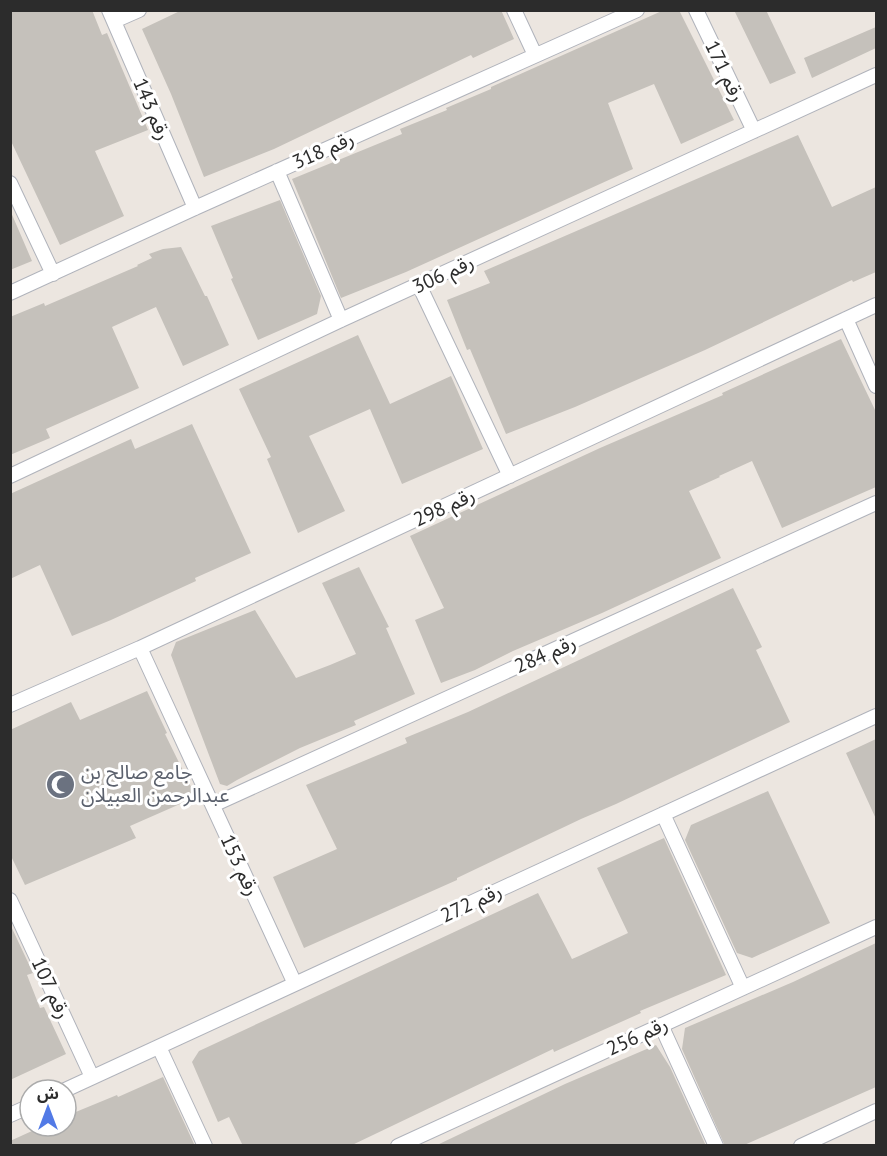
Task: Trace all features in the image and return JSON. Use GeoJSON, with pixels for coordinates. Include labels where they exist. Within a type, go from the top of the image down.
{"type":"FeatureCollection","features":[{"type":"Feature","properties":{"kind":"street"},"geometry":{"type":"LineString","coordinates":[[112,16],[139,10]]}},
{"type":"Feature","properties":{"kind":"street"},"geometry":{"type":"LineString","coordinates":[[514,10],[535,55]]}},
{"type":"Feature","properties":{"kind":"street","name":"رقم 318"},"geometry":{"type":"LineString","coordinates":[[10,293],[637,10]]}},
{"type":"Feature","properties":{"kind":"street","name":"رقم 171"},"geometry":{"type":"LineString","coordinates":[[696,10],[754,132]]}},
{"type":"Feature","properties":{"kind":"street","name":"رقم 143"},"geometry":{"type":"LineString","coordinates":[[112,16],[195,208]]}},
{"type":"Feature","properties":{"kind":"street","name":"رقم 306"},"geometry":{"type":"LineString","coordinates":[[10,476],[341,320],[876,75]]}},
{"type":"Feature","properties":{"kind":"street"},"geometry":{"type":"LineString","coordinates":[[277,171],[341,320]]}},
{"type":"Feature","properties":{"kind":"street"},"geometry":{"type":"LineString","coordinates":[[10,183],[53,274]]}},
{"type":"Feature","properties":{"kind":"street"},"geometry":{"type":"LineString","coordinates":[[419,285],[510,476]]}},
{"type":"Feature","properties":{"kind":"street","name":"رقم 298"},"geometry":{"type":"LineString","coordinates":[[10,705],[140,648],[876,305]]}},
{"type":"Feature","properties":{"kind":"street"},"geometry":{"type":"LineString","coordinates":[[846,319],[876,386]]}},
{"type":"Feature","properties":{"kind":"street","name":"رقم 284"},"geometry":{"type":"LineString","coordinates":[[213,805],[876,503]]}},
{"type":"Feature","properties":{"kind":"street","name":"رقم 153"},"geometry":{"type":"LineString","coordinates":[[140,648],[295,984]]}},
{"type":"Feature","properties":{"kind":"street","name":"رقم 272"},"geometry":{"type":"LineString","coordinates":[[78,1084],[876,716]]}},
{"type":"Feature","properties":{"kind":"street"},"geometry":{"type":"LineString","coordinates":[[663,814],[743,988]]}},
{"type":"Feature","properties":{"kind":"street","name":"رقم 107"},"geometry":{"type":"LineString","coordinates":[[11,900],[92,1077]]}},
{"type":"Feature","properties":{"kind":"street","name":"رقم 256"},"geometry":{"type":"LineString","coordinates":[[398,1146],[876,927]]}},
{"type":"Feature","properties":{"kind":"street"},"geometry":{"type":"LineString","coordinates":[[661,1025],[716,1146]]}},
{"type":"Feature","properties":{"kind":"street"},"geometry":{"type":"LineString","coordinates":[[159,1047],[206,1146]]}},
{"type":"Feature","properties":{"kind":"street"},"geometry":{"type":"LineString","coordinates":[[801,1146],[876,1111]]}},
{"type":"Feature","properties":{"kind":"building"},"geometry":{"type":"Polygon","coordinates":[[[10,10],[92,10],[102,35],[107,33],[148,130],[95,151],[124,216],[60,245],[10,139],[10,10]]]}},
{"type":"Feature","properties":{"kind":"building"},"geometry":{"type":"Polygon","coordinates":[[[182,10],[501,10],[514,39],[473,58],[471,55],[274,149],[204,177],[142,29],[182,10]]]}},
{"type":"Feature","properties":{"kind":"building"},"geometry":{"type":"Polygon","coordinates":[[[664,10],[679,10],[734,120],[681,144],[654,84],[608,103],[633,169],[406,272],[341,298],[292,179],[402,134],[400,129],[447,110],[446,108],[491,89],[491,87],[664,10]]]}},
{"type":"Feature","properties":{"kind":"building"},"geometry":{"type":"Polygon","coordinates":[[[734,10],[766,10],[796,73],[770,84],[734,10]]]}},
{"type":"Feature","properties":{"kind":"building"},"geometry":{"type":"Polygon","coordinates":[[[876,27],[876,48],[812,78],[804,58],[876,27]]]}},
{"type":"Feature","properties":{"kind":"building"},"geometry":{"type":"Polygon","coordinates":[[[798,135],[832,207],[876,187],[876,272],[853,282],[852,280],[705,350],[575,407],[506,434],[470,349],[467,350],[447,300],[490,283],[484,271],[798,135]]]}},
{"type":"Feature","properties":{"kind":"building"},"geometry":{"type":"Polygon","coordinates":[[[280,200],[321,296],[317,314],[258,340],[211,226],[280,200]]]}},
{"type":"Feature","properties":{"kind":"building"},"geometry":{"type":"Polygon","coordinates":[[[10,210],[32,261],[10,270],[10,210]]]}},
{"type":"Feature","properties":{"kind":"building"},"geometry":{"type":"Polygon","coordinates":[[[181,247],[229,345],[183,366],[156,307],[112,327],[139,388],[46,429],[50,438],[10,455],[10,317],[44,303],[45,306],[138,266],[152,258],[149,254],[163,249],[181,247]]]}},
{"type":"Feature","properties":{"kind":"building"},"geometry":{"type":"Polygon","coordinates":[[[358,335],[390,404],[451,376],[483,449],[402,484],[370,409],[309,436],[345,511],[298,533],[267,459],[271,457],[239,389],[358,335]]]}},
{"type":"Feature","properties":{"kind":"building"},"geometry":{"type":"Polygon","coordinates":[[[841,339],[876,412],[876,487],[782,528],[752,461],[689,491],[721,558],[475,670],[441,683],[415,620],[444,608],[410,536],[600,448],[723,395],[722,393],[841,339]]]}},
{"type":"Feature","properties":{"kind":"building"},"geometry":{"type":"Polygon","coordinates":[[[192,424],[251,553],[195,578],[196,581],[72,636],[40,565],[10,579],[10,494],[131,439],[135,449],[192,424]]]}},
{"type":"Feature","properties":{"kind":"building"},"geometry":{"type":"Polygon","coordinates":[[[359,567],[389,627],[386,628],[415,694],[354,721],[356,725],[300,748],[227,786],[220,784],[171,655],[176,642],[255,610],[296,678],[330,665],[356,654],[322,583],[359,567]]]}},
{"type":"Feature","properties":{"kind":"building"},"geometry":{"type":"Polygon","coordinates":[[[733,588],[762,647],[756,650],[790,722],[581,819],[457,880],[304,948],[273,877],[337,849],[306,785],[407,743],[405,738],[468,712],[733,588]]]}},
{"type":"Feature","properties":{"kind":"building","name":"جامع صالح بن عبدالرحمن العبيلان"},"geometry":{"type":"Polygon","coordinates":[[[147,691],[196,797],[130,826],[136,838],[25,885],[10,854],[10,730],[71,702],[80,720],[147,691]]]}},
{"type":"Feature","properties":{"kind":"building"},"geometry":{"type":"Polygon","coordinates":[[[876,739],[876,819],[846,753],[876,739]]]}},
{"type":"Feature","properties":{"kind":"building"},"geometry":{"type":"Polygon","coordinates":[[[768,791],[830,923],[752,958],[737,953],[685,840],[691,825],[768,791]]]}},
{"type":"Feature","properties":{"kind":"building"},"geometry":{"type":"Polygon","coordinates":[[[664,838],[726,975],[640,1011],[641,1013],[554,1052],[553,1049],[350,1146],[243,1146],[229,1117],[218,1122],[192,1062],[199,1051],[538,893],[572,959],[579,956],[628,933],[597,868],[664,838]]]}},
{"type":"Feature","properties":{"kind":"building"},"geometry":{"type":"Polygon","coordinates":[[[10,924],[33,973],[27,975],[40,1008],[44,1007],[66,1054],[10,1080],[10,924]]]}},
{"type":"Feature","properties":{"kind":"building"},"geometry":{"type":"Polygon","coordinates":[[[876,943],[876,1087],[742,1146],[725,1146],[682,1049],[685,1028],[793,982],[876,943]]]}},
{"type":"Feature","properties":{"kind":"building"},"geometry":{"type":"Polygon","coordinates":[[[656,1045],[670,1067],[706,1146],[435,1146],[565,1084],[656,1045]]]}},
{"type":"Feature","properties":{"kind":"building"},"geometry":{"type":"Polygon","coordinates":[[[163,1077],[195,1146],[10,1146],[10,1141],[18,1137],[78,1138],[78,1111],[117,1095],[118,1097],[163,1077]]]}},
{"type":"Feature","properties":{"kind":"place","name":"جامع صالح بن عبدالرحمن العبيلان"},"geometry":{"type":"Point","coordinates":[60,784]}}]}
